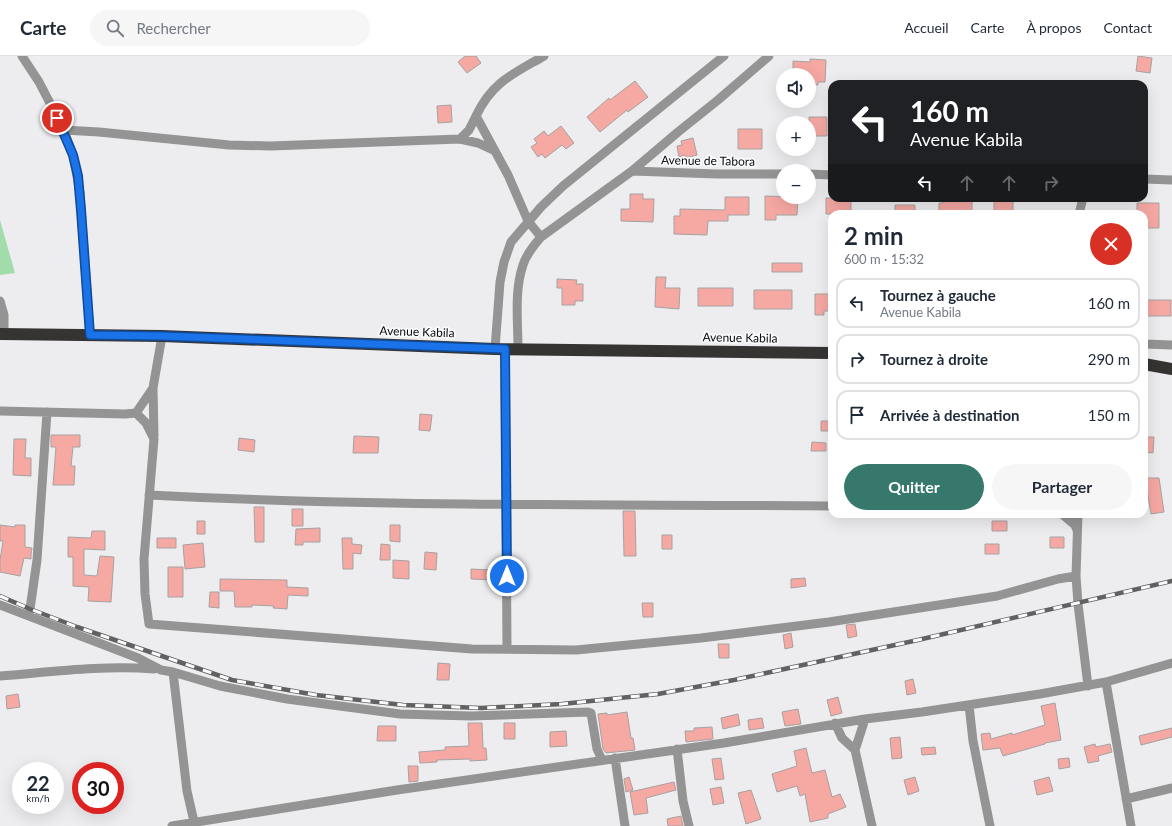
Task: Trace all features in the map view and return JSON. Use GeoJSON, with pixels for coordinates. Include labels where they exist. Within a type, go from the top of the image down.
{"type":"FeatureCollection","features":[{"type":"Feature","properties":{"kind":"highway","name":"Avenue Kabila"},"geometry":{"type":"LineString","coordinates":[[2,334],[162,336],[500,349],[828,353]]}},
{"type":"Feature","properties":{"kind":"highway"},"geometry":{"type":"LineString","coordinates":[[1148,365],[1172,369]]}},
{"type":"Feature","properties":{"kind":"street"},"geometry":{"type":"LineString","coordinates":[[22,56],[39,82],[64,130],[73,155],[80,193],[90,335]]}},
{"type":"Feature","properties":{"kind":"street"},"geometry":{"type":"LineString","coordinates":[[460,139],[469,130],[482,104],[493,89],[505,79],[544,56]]}},
{"type":"Feature","properties":{"kind":"street"},"geometry":{"type":"LineString","coordinates":[[508,649],[506,504],[500,349],[500,282],[504,262],[511,242],[541,207],[563,186],[724,56]]}},
{"type":"Feature","properties":{"kind":"street"},"geometry":{"type":"LineString","coordinates":[[518,349],[519,282],[523,265],[533,246],[541,237],[632,172],[769,56]]}},
{"type":"Feature","properties":{"kind":"street"},"geometry":{"type":"LineString","coordinates":[[476,116],[519,198],[528,221],[541,237]]}},
{"type":"Feature","properties":{"kind":"street"},"geometry":{"type":"LineString","coordinates":[[64,130],[229,145],[271,146],[460,139],[478,143],[493,150]]}},
{"type":"Feature","properties":{"kind":"street","name":"Avenue de Tabora"},"geometry":{"type":"LineString","coordinates":[[632,172],[776,174]]}},
{"type":"Feature","properties":{"kind":"street"},"geometry":{"type":"LineString","coordinates":[[816,174],[828,175]]}},
{"type":"Feature","properties":{"kind":"street"},"geometry":{"type":"LineString","coordinates":[[1148,179],[1172,180]]}},
{"type":"Feature","properties":{"kind":"street"},"geometry":{"type":"LineString","coordinates":[[0,301],[4,315],[2,334]]}},
{"type":"Feature","properties":{"kind":"street"},"geometry":{"type":"LineString","coordinates":[[162,336],[153,388],[154,439],[144,559],[145,594],[149,624],[397,642],[449,648],[576,650],[787,628],[997,596],[1058,579],[1076,576]]}},
{"type":"Feature","properties":{"kind":"street"},"geometry":{"type":"LineString","coordinates":[[1148,344],[1172,345]]}},
{"type":"Feature","properties":{"kind":"street"},"geometry":{"type":"LineString","coordinates":[[136,413],[153,388]]}},
{"type":"Feature","properties":{"kind":"street"},"geometry":{"type":"LineString","coordinates":[[0,411],[136,413],[146,422],[154,439]]}},
{"type":"Feature","properties":{"kind":"street"},"geometry":{"type":"LineString","coordinates":[[29,616],[37,560],[47,412]]}},
{"type":"Feature","properties":{"kind":"street"},"geometry":{"type":"LineString","coordinates":[[149,495],[192,498],[358,502],[828,506]]}},
{"type":"Feature","properties":{"kind":"street"},"geometry":{"type":"LineString","coordinates":[[1067,518],[1075,525],[1077,530]]}},
{"type":"Feature","properties":{"kind":"street"},"geometry":{"type":"LineString","coordinates":[[1078,518],[1076,576],[1088,686]]}},
{"type":"Feature","properties":{"kind":"street"},"geometry":{"type":"LineString","coordinates":[[0,605],[138,658],[161,670]]}},
{"type":"Feature","properties":{"kind":"street"},"geometry":{"type":"LineString","coordinates":[[172,826],[194,824],[615,758],[724,743],[865,719],[969,705],[1088,686],[1172,663]]}},
{"type":"Feature","properties":{"kind":"street"},"geometry":{"type":"LineString","coordinates":[[0,676],[97,668],[129,667],[173,672],[220,686],[287,699],[400,714],[472,716],[588,712],[591,713],[597,749],[602,760]]}},
{"type":"Feature","properties":{"kind":"street"},"geometry":{"type":"LineString","coordinates":[[173,672],[188,791],[194,824]]}},
{"type":"Feature","properties":{"kind":"street"},"geometry":{"type":"LineString","coordinates":[[1106,682],[1131,826]]}},
{"type":"Feature","properties":{"kind":"street"},"geometry":{"type":"LineString","coordinates":[[969,705],[973,741],[990,826]]}},
{"type":"Feature","properties":{"kind":"street"},"geometry":{"type":"LineString","coordinates":[[865,719],[855,750],[872,826]]}},
{"type":"Feature","properties":{"kind":"street"},"geometry":{"type":"LineString","coordinates":[[835,724],[842,738],[855,750]]}},
{"type":"Feature","properties":{"kind":"street"},"geometry":{"type":"LineString","coordinates":[[677,749],[683,800],[689,826]]}},
{"type":"Feature","properties":{"kind":"street"},"geometry":{"type":"LineString","coordinates":[[615,758],[626,826]]}},
{"type":"Feature","properties":{"kind":"street"},"geometry":{"type":"LineString","coordinates":[[1126,799],[1172,788]]}},
{"type":"Feature","properties":{"kind":"green space"},"geometry":{"type":"Polygon","coordinates":[[[0,220],[15,273],[0,275],[0,220]]]}},
{"type":"Feature","properties":{"kind":"building"},"geometry":{"type":"Polygon","coordinates":[[[465,56],[476,56],[481,63],[467,73],[458,62],[465,56]]]}},
{"type":"Feature","properties":{"kind":"building"},"geometry":{"type":"Polygon","coordinates":[[[1138,56],[1152,58],[1150,73],[1136,71],[1138,56]]]}},
{"type":"Feature","properties":{"kind":"building"},"geometry":{"type":"Polygon","coordinates":[[[810,59],[826,60],[825,82],[818,82],[818,85],[816,85],[816,68],[793,68],[793,61],[810,62],[810,59]]]}},
{"type":"Feature","properties":{"kind":"building"},"geometry":{"type":"Polygon","coordinates":[[[635,81],[648,97],[628,112],[627,110],[600,132],[587,117],[609,98],[610,100],[635,81]]]}},
{"type":"Feature","properties":{"kind":"building"},"geometry":{"type":"Polygon","coordinates":[[[451,105],[452,122],[438,123],[437,106],[451,105]]]}},
{"type":"Feature","properties":{"kind":"building"},"geometry":{"type":"Polygon","coordinates":[[[816,117],[827,117],[827,136],[816,136],[816,117]]]}},
{"type":"Feature","properties":{"kind":"building"},"geometry":{"type":"Polygon","coordinates":[[[561,126],[574,143],[566,149],[562,145],[545,158],[542,154],[538,157],[531,147],[537,143],[534,139],[544,131],[548,136],[561,126]]]}},
{"type":"Feature","properties":{"kind":"building"},"geometry":{"type":"Polygon","coordinates":[[[738,129],[762,129],[762,149],[738,149],[738,129]]]}},
{"type":"Feature","properties":{"kind":"building"},"geometry":{"type":"Polygon","coordinates":[[[693,138],[697,155],[686,158],[685,155],[679,157],[677,146],[682,145],[681,141],[693,138]]]}},
{"type":"Feature","properties":{"kind":"building"},"geometry":{"type":"Polygon","coordinates":[[[630,194],[643,194],[643,199],[654,199],[653,222],[621,221],[621,209],[630,209],[630,194]]]}},
{"type":"Feature","properties":{"kind":"building"},"geometry":{"type":"Polygon","coordinates":[[[765,196],[776,196],[776,204],[798,204],[797,215],[776,215],[776,220],[765,220],[765,196]]]}},
{"type":"Feature","properties":{"kind":"building"},"geometry":{"type":"Polygon","coordinates":[[[725,197],[749,197],[749,215],[728,215],[728,221],[708,221],[707,235],[674,234],[674,216],[680,216],[680,209],[725,210],[725,197]]]}},
{"type":"Feature","properties":{"kind":"building"},"geometry":{"type":"Polygon","coordinates":[[[826,198],[828,198],[828,202],[851,202],[851,210],[828,210],[828,214],[826,214],[826,198]]]}},
{"type":"Feature","properties":{"kind":"building"},"geometry":{"type":"Polygon","coordinates":[[[972,202],[972,210],[939,210],[939,203],[972,202]]]}},
{"type":"Feature","properties":{"kind":"building"},"geometry":{"type":"Polygon","coordinates":[[[994,202],[1013,202],[1013,210],[994,210],[994,202]]]}},
{"type":"Feature","properties":{"kind":"building"},"geometry":{"type":"Polygon","coordinates":[[[1137,203],[1159,203],[1159,228],[1148,228],[1148,210],[1137,210],[1137,203]]]}},
{"type":"Feature","properties":{"kind":"building"},"geometry":{"type":"Polygon","coordinates":[[[895,205],[915,205],[915,210],[895,210],[895,205]]]}},
{"type":"Feature","properties":{"kind":"building"},"geometry":{"type":"Polygon","coordinates":[[[772,263],[802,263],[802,272],[772,272],[772,263]]]}},
{"type":"Feature","properties":{"kind":"building"},"geometry":{"type":"Polygon","coordinates":[[[656,277],[666,277],[665,288],[680,288],[679,309],[655,307],[656,277]]]}},
{"type":"Feature","properties":{"kind":"building"},"geometry":{"type":"Polygon","coordinates":[[[557,279],[577,280],[576,284],[583,284],[583,301],[575,301],[575,305],[562,305],[562,288],[557,288],[557,279]]]}},
{"type":"Feature","properties":{"kind":"building"},"geometry":{"type":"Polygon","coordinates":[[[698,288],[733,288],[733,306],[698,306],[698,288]]]}},
{"type":"Feature","properties":{"kind":"building"},"geometry":{"type":"Polygon","coordinates":[[[754,290],[792,290],[792,309],[754,309],[754,290]]]}},
{"type":"Feature","properties":{"kind":"building"},"geometry":{"type":"Polygon","coordinates":[[[815,294],[828,294],[828,311],[824,311],[824,315],[815,315],[815,294]]]}},
{"type":"Feature","properties":{"kind":"building"},"geometry":{"type":"Polygon","coordinates":[[[1148,300],[1171,300],[1171,316],[1148,316],[1148,300]]]}},
{"type":"Feature","properties":{"kind":"building"},"geometry":{"type":"Polygon","coordinates":[[[420,414],[432,415],[430,431],[419,430],[420,414]]]}},
{"type":"Feature","properties":{"kind":"building"},"geometry":{"type":"Polygon","coordinates":[[[821,421],[828,421],[828,431],[821,431],[821,421]]]}},
{"type":"Feature","properties":{"kind":"building"},"geometry":{"type":"Polygon","coordinates":[[[51,435],[80,435],[80,447],[73,447],[71,466],[75,466],[74,485],[53,485],[56,447],[51,447],[51,435]]]}},
{"type":"Feature","properties":{"kind":"building"},"geometry":{"type":"Polygon","coordinates":[[[354,436],[379,437],[378,453],[353,453],[354,436]]]}},
{"type":"Feature","properties":{"kind":"building"},"geometry":{"type":"Polygon","coordinates":[[[1148,437],[1154,437],[1153,453],[1148,452],[1148,437]]]}},
{"type":"Feature","properties":{"kind":"building"},"geometry":{"type":"Polygon","coordinates":[[[239,438],[255,440],[254,452],[238,450],[239,438]]]}},
{"type":"Feature","properties":{"kind":"building"},"geometry":{"type":"Polygon","coordinates":[[[14,439],[26,439],[25,458],[31,458],[31,476],[13,475],[14,439]]]}},
{"type":"Feature","properties":{"kind":"building"},"geometry":{"type":"Polygon","coordinates":[[[812,442],[826,443],[826,451],[811,451],[812,442]]]}},
{"type":"Feature","properties":{"kind":"building"},"geometry":{"type":"Polygon","coordinates":[[[1148,478],[1159,478],[1164,512],[1151,514],[1148,496],[1148,478]]]}},
{"type":"Feature","properties":{"kind":"building"},"geometry":{"type":"Polygon","coordinates":[[[254,507],[264,507],[264,542],[255,542],[254,507]]]}},
{"type":"Feature","properties":{"kind":"building"},"geometry":{"type":"Polygon","coordinates":[[[292,509],[303,509],[303,526],[292,526],[292,509]]]}},
{"type":"Feature","properties":{"kind":"building"},"geometry":{"type":"Polygon","coordinates":[[[623,511],[635,511],[636,556],[624,556],[623,511]]]}},
{"type":"Feature","properties":{"kind":"building"},"geometry":{"type":"Polygon","coordinates":[[[197,521],[205,521],[205,534],[197,534],[197,521]]]}},
{"type":"Feature","properties":{"kind":"building"},"geometry":{"type":"Polygon","coordinates":[[[992,521],[1007,521],[1007,531],[992,531],[992,521]]]}},
{"type":"Feature","properties":{"kind":"building"},"geometry":{"type":"Polygon","coordinates":[[[0,525],[15,527],[15,525],[25,525],[25,547],[32,548],[31,559],[24,558],[20,576],[0,572],[3,541],[0,541],[0,525]]]}},
{"type":"Feature","properties":{"kind":"building"},"geometry":{"type":"Polygon","coordinates":[[[390,525],[400,525],[400,542],[390,541],[390,525]]]}},
{"type":"Feature","properties":{"kind":"building"},"geometry":{"type":"Polygon","coordinates":[[[320,528],[320,542],[303,542],[303,545],[295,545],[296,529],[320,528]]]}},
{"type":"Feature","properties":{"kind":"building"},"geometry":{"type":"Polygon","coordinates":[[[92,531],[105,531],[105,550],[84,549],[84,575],[97,576],[100,556],[114,557],[111,602],[88,601],[89,587],[73,586],[73,557],[68,557],[68,537],[91,538],[92,531]]]}},
{"type":"Feature","properties":{"kind":"building"},"geometry":{"type":"Polygon","coordinates":[[[662,535],[672,535],[672,549],[662,549],[662,535]]]}},
{"type":"Feature","properties":{"kind":"building"},"geometry":{"type":"Polygon","coordinates":[[[1050,537],[1064,537],[1064,548],[1050,548],[1050,537]]]}},
{"type":"Feature","properties":{"kind":"building"},"geometry":{"type":"Polygon","coordinates":[[[157,538],[176,538],[176,548],[157,548],[157,538]]]}},
{"type":"Feature","properties":{"kind":"building"},"geometry":{"type":"Polygon","coordinates":[[[342,538],[352,538],[352,544],[362,545],[361,554],[353,553],[353,569],[343,569],[342,538]]]}},
{"type":"Feature","properties":{"kind":"building"},"geometry":{"type":"Polygon","coordinates":[[[203,543],[205,567],[185,569],[183,545],[203,543]]]}},
{"type":"Feature","properties":{"kind":"building"},"geometry":{"type":"Polygon","coordinates":[[[381,544],[390,545],[390,560],[380,560],[381,544]]]}},
{"type":"Feature","properties":{"kind":"building"},"geometry":{"type":"Polygon","coordinates":[[[985,544],[999,544],[999,554],[985,554],[985,544]]]}},
{"type":"Feature","properties":{"kind":"building"},"geometry":{"type":"Polygon","coordinates":[[[425,552],[437,553],[436,570],[424,569],[425,552]]]}},
{"type":"Feature","properties":{"kind":"building"},"geometry":{"type":"Polygon","coordinates":[[[393,560],[409,561],[409,579],[393,578],[393,560]]]}},
{"type":"Feature","properties":{"kind":"building"},"geometry":{"type":"Polygon","coordinates":[[[168,567],[183,567],[183,597],[168,597],[168,567]]]}},
{"type":"Feature","properties":{"kind":"building"},"geometry":{"type":"Polygon","coordinates":[[[471,569],[492,570],[492,580],[471,579],[471,569]]]}},
{"type":"Feature","properties":{"kind":"building"},"geometry":{"type":"Polygon","coordinates":[[[805,578],[806,586],[791,588],[791,579],[805,578]]]}},
{"type":"Feature","properties":{"kind":"building"},"geometry":{"type":"Polygon","coordinates":[[[220,579],[287,580],[287,587],[308,588],[308,596],[288,595],[287,609],[273,608],[274,606],[252,605],[252,607],[235,607],[234,591],[220,591],[220,579]]]}},
{"type":"Feature","properties":{"kind":"building"},"geometry":{"type":"Polygon","coordinates":[[[210,592],[219,592],[219,608],[209,607],[210,592]]]}},
{"type":"Feature","properties":{"kind":"building"},"geometry":{"type":"Polygon","coordinates":[[[642,603],[653,603],[653,617],[643,617],[642,603]]]}},
{"type":"Feature","properties":{"kind":"building"},"geometry":{"type":"Polygon","coordinates":[[[855,624],[857,636],[848,638],[846,625],[855,624]]]}},
{"type":"Feature","properties":{"kind":"building"},"geometry":{"type":"Polygon","coordinates":[[[791,633],[793,647],[785,649],[783,635],[791,633]]]}},
{"type":"Feature","properties":{"kind":"building"},"geometry":{"type":"Polygon","coordinates":[[[718,644],[729,644],[729,658],[719,658],[718,644]]]}},
{"type":"Feature","properties":{"kind":"building"},"geometry":{"type":"Polygon","coordinates":[[[438,663],[450,664],[449,680],[437,680],[438,663]]]}},
{"type":"Feature","properties":{"kind":"building"},"geometry":{"type":"Polygon","coordinates":[[[913,679],[916,693],[907,695],[905,681],[913,679]]]}},
{"type":"Feature","properties":{"kind":"building"},"geometry":{"type":"Polygon","coordinates":[[[18,694],[20,707],[7,709],[6,696],[18,694]]]}},
{"type":"Feature","properties":{"kind":"building"},"geometry":{"type":"Polygon","coordinates":[[[838,697],[842,713],[831,716],[827,700],[838,697]]]}},
{"type":"Feature","properties":{"kind":"building"},"geometry":{"type":"Polygon","coordinates":[[[1055,703],[1061,740],[1045,743],[1003,756],[1000,748],[983,750],[981,734],[990,733],[991,739],[1012,733],[1012,735],[1045,725],[1041,706],[1055,703]]]}},
{"type":"Feature","properties":{"kind":"building"},"geometry":{"type":"Polygon","coordinates":[[[798,709],[801,724],[785,726],[782,712],[798,709]]]}},
{"type":"Feature","properties":{"kind":"building"},"geometry":{"type":"Polygon","coordinates":[[[627,712],[631,738],[633,738],[635,750],[606,753],[603,749],[598,714],[607,713],[607,715],[627,712]]]}},
{"type":"Feature","properties":{"kind":"building"},"geometry":{"type":"Polygon","coordinates":[[[738,714],[740,725],[723,729],[721,718],[738,714]]]}},
{"type":"Feature","properties":{"kind":"building"},"geometry":{"type":"Polygon","coordinates":[[[762,718],[764,728],[749,730],[748,720],[762,718]]]}},
{"type":"Feature","properties":{"kind":"building"},"geometry":{"type":"Polygon","coordinates":[[[468,723],[482,723],[483,748],[486,748],[487,760],[437,760],[437,762],[420,763],[419,752],[445,750],[445,747],[469,746],[468,723]]]}},
{"type":"Feature","properties":{"kind":"building"},"geometry":{"type":"Polygon","coordinates":[[[504,723],[515,723],[515,739],[504,739],[504,723]]]}},
{"type":"Feature","properties":{"kind":"building"},"geometry":{"type":"Polygon","coordinates":[[[378,726],[396,726],[396,741],[377,741],[378,726]]]}},
{"type":"Feature","properties":{"kind":"building"},"geometry":{"type":"Polygon","coordinates":[[[712,727],[713,739],[686,742],[685,731],[694,731],[694,728],[712,727]]]}},
{"type":"Feature","properties":{"kind":"building"},"geometry":{"type":"Polygon","coordinates":[[[1172,728],[1172,737],[1141,745],[1139,736],[1172,728]]]}},
{"type":"Feature","properties":{"kind":"building"},"geometry":{"type":"Polygon","coordinates":[[[566,731],[567,746],[550,747],[550,732],[566,731]]]}},
{"type":"Feature","properties":{"kind":"building"},"geometry":{"type":"Polygon","coordinates":[[[900,737],[902,758],[892,759],[890,738],[900,737]]]}},
{"type":"Feature","properties":{"kind":"building"},"geometry":{"type":"Polygon","coordinates":[[[1095,744],[1096,747],[1110,744],[1112,752],[1098,756],[1099,761],[1088,763],[1084,747],[1095,744]]]}},
{"type":"Feature","properties":{"kind":"building"},"geometry":{"type":"Polygon","coordinates":[[[935,747],[936,754],[922,755],[921,748],[935,747]]]}},
{"type":"Feature","properties":{"kind":"building"},"geometry":{"type":"Polygon","coordinates":[[[806,748],[812,773],[825,770],[832,797],[840,794],[846,807],[828,814],[828,818],[810,822],[805,794],[800,796],[797,786],[777,792],[772,774],[797,766],[794,751],[806,748]]]}},
{"type":"Feature","properties":{"kind":"building"},"geometry":{"type":"Polygon","coordinates":[[[721,758],[724,779],[715,780],[712,759],[721,758]]]}},
{"type":"Feature","properties":{"kind":"building"},"geometry":{"type":"Polygon","coordinates":[[[1069,758],[1070,767],[1059,769],[1058,759],[1069,758]]]}},
{"type":"Feature","properties":{"kind":"building"},"geometry":{"type":"Polygon","coordinates":[[[408,766],[418,766],[418,781],[409,782],[408,766]]]}},
{"type":"Feature","properties":{"kind":"building"},"geometry":{"type":"Polygon","coordinates":[[[629,777],[633,790],[626,792],[624,779],[629,777]]]}},
{"type":"Feature","properties":{"kind":"building"},"geometry":{"type":"Polygon","coordinates":[[[915,777],[919,791],[908,795],[904,780],[915,777]]]}},
{"type":"Feature","properties":{"kind":"building"},"geometry":{"type":"Polygon","coordinates":[[[1049,777],[1053,791],[1037,795],[1034,781],[1049,777]]]}},
{"type":"Feature","properties":{"kind":"building"},"geometry":{"type":"Polygon","coordinates":[[[674,782],[676,790],[646,798],[648,813],[634,815],[630,792],[674,782]]]}},
{"type":"Feature","properties":{"kind":"building"},"geometry":{"type":"Polygon","coordinates":[[[721,787],[724,803],[713,805],[710,789],[721,787]]]}},
{"type":"Feature","properties":{"kind":"building"},"geometry":{"type":"Polygon","coordinates":[[[751,790],[761,819],[746,824],[738,793],[751,790]]]}},
{"type":"Feature","properties":{"kind":"building"},"geometry":{"type":"Polygon","coordinates":[[[681,816],[683,826],[668,826],[667,819],[681,816]]]}},
{"type":"Feature","properties":{"kind":"railway"},"geometry":{"type":"LineString","coordinates":[[0,596],[77,627],[232,680],[316,695],[403,705],[481,708],[562,704],[658,694],[734,680],[918,640],[1172,581]]}},
{"type":"Feature","properties":{"kind":"route"},"geometry":{"type":"LineString","coordinates":[[57,118],[64,130],[73,155],[78,176],[90,335],[162,336],[505,349],[507,576]]}}]}
